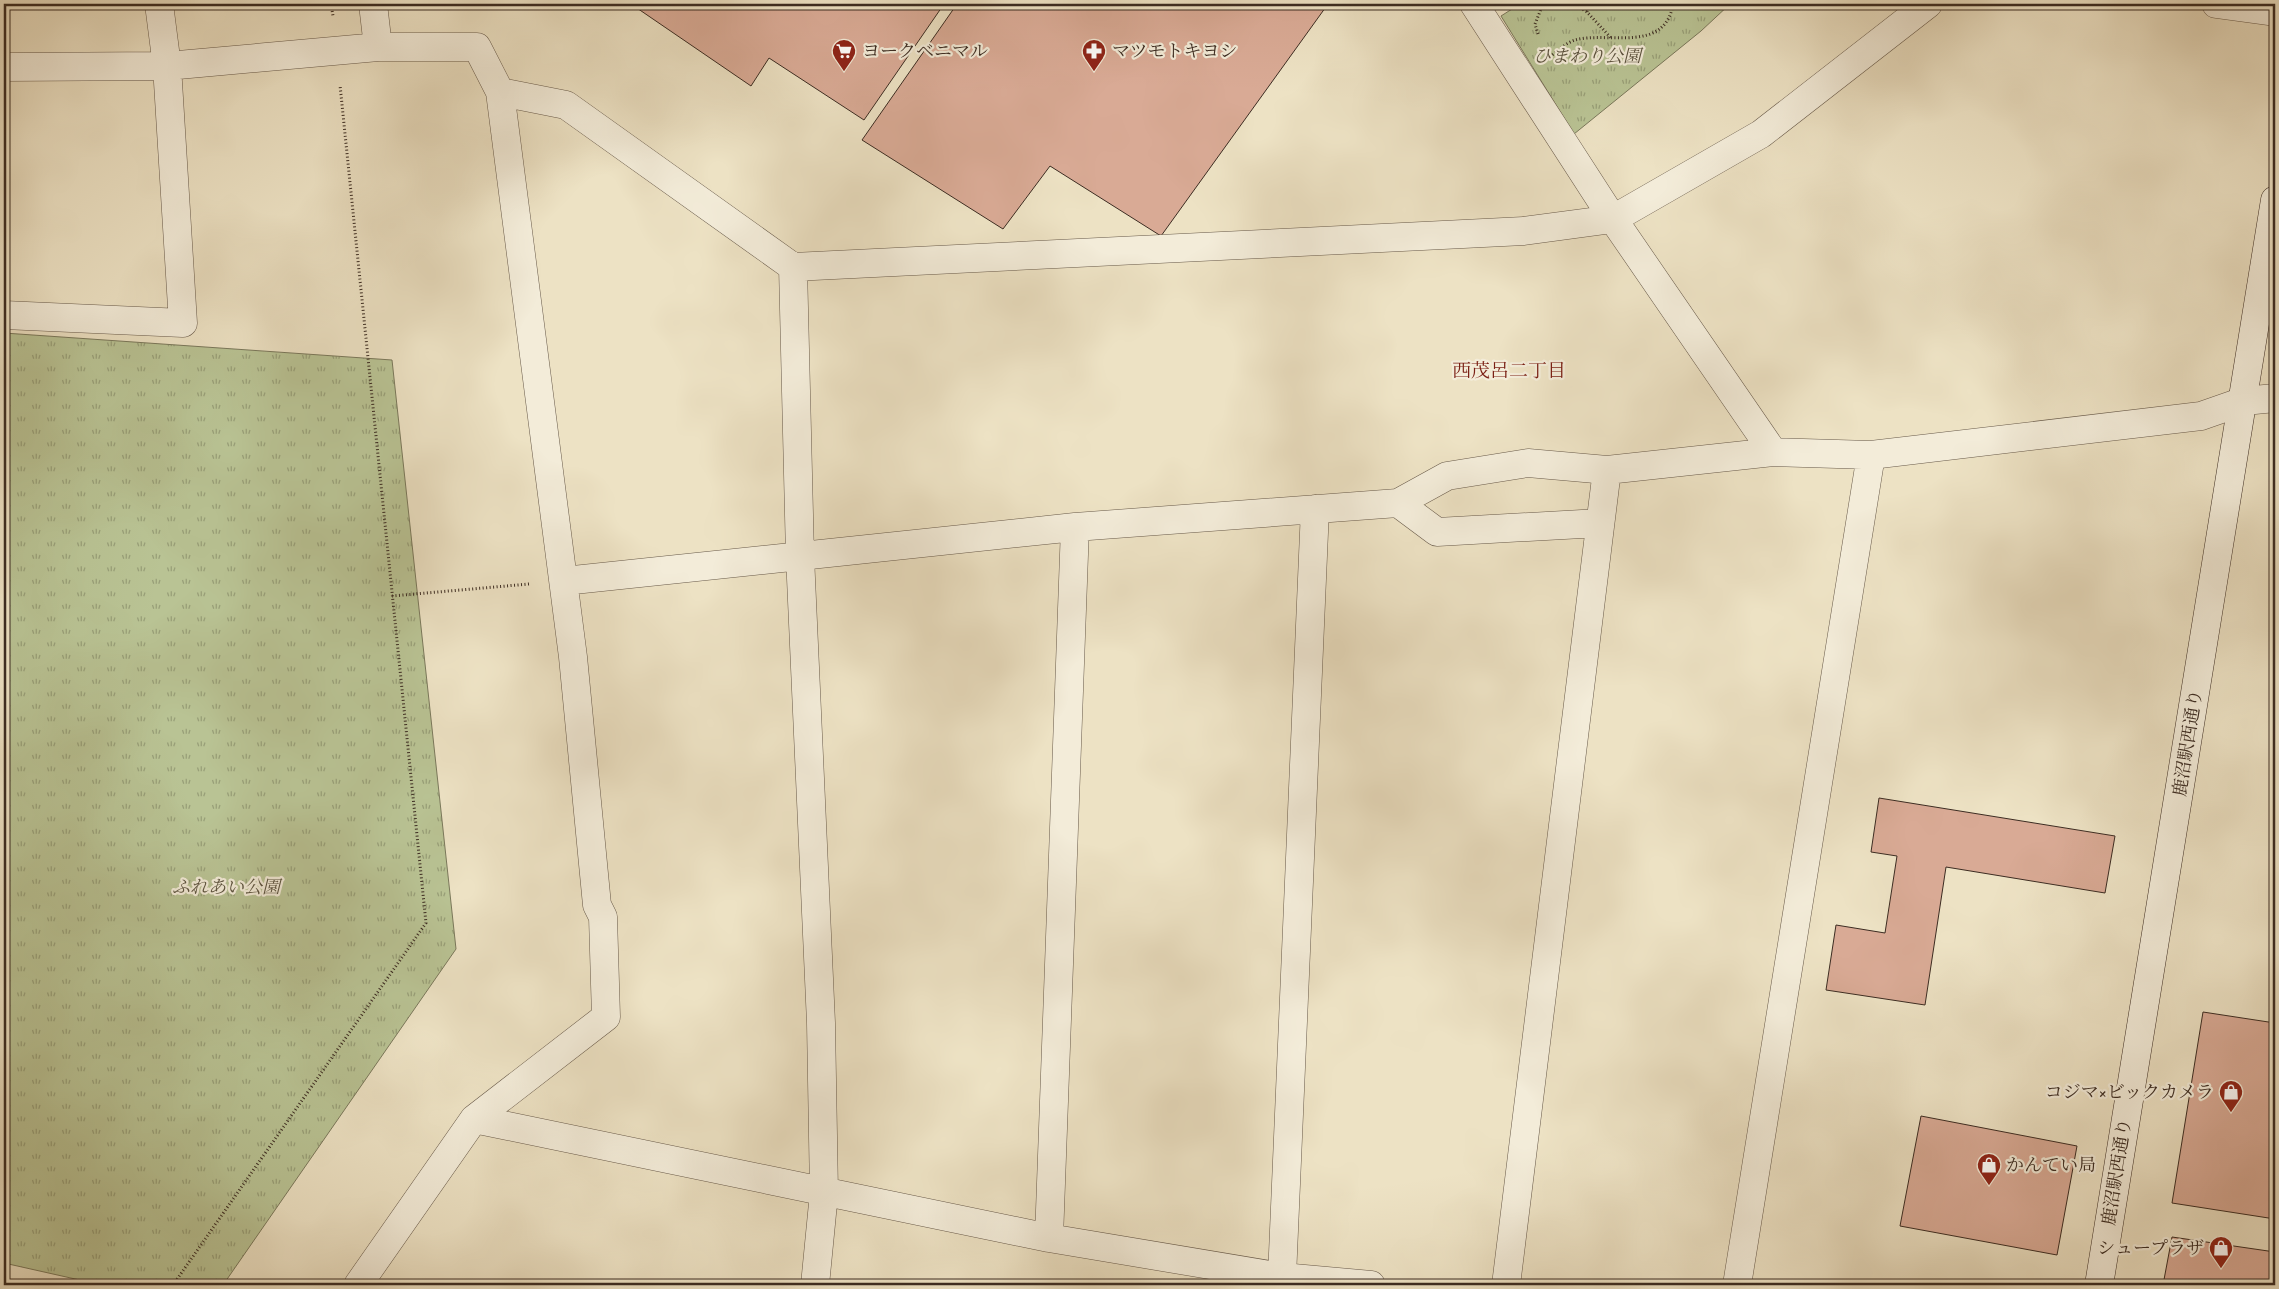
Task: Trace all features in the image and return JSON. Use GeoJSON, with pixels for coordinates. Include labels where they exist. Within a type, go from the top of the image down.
{"type":"FeatureCollection","features":[{"type":"Feature","properties":{"kind":"street"},"geometry":{"type":"LineString","coordinates":[[4,315],[183,323],[167,66],[159,4]]}},
{"type":"Feature","properties":{"kind":"street"},"geometry":{"type":"LineString","coordinates":[[373,4],[378,47]]}},
{"type":"Feature","properties":{"kind":"street"},"geometry":{"type":"LineString","coordinates":[[1474,4],[1613,219],[1773,452]]}},
{"type":"Feature","properties":{"kind":"street"},"geometry":{"type":"LineString","coordinates":[[500,92],[566,105],[793,267],[1524,231],[1613,219],[1761,134],[1928,4]]}},
{"type":"Feature","properties":{"kind":"street"},"geometry":{"type":"LineString","coordinates":[[2216,4],[2275,12]]}},
{"type":"Feature","properties":{"kind":"street"},"geometry":{"type":"LineString","coordinates":[[4,67],[167,66],[378,47],[477,47],[500,92],[564,580],[596,905],[603,917],[606,1017],[474,1119],[358,1285]]}},
{"type":"Feature","properties":{"kind":"street","name":"鹿沼駅西通り"},"geometry":{"type":"LineString","coordinates":[[2099,1285],[2244,401],[2275,200]]}},
{"type":"Feature","properties":{"kind":"street"},"geometry":{"type":"LineString","coordinates":[[793,267],[800,556],[820,1013],[824,1193],[815,1285]]}},
{"type":"Feature","properties":{"kind":"street"},"geometry":{"type":"LineString","coordinates":[[564,580],[1075,526],[1398,503],[1447,476],[1528,463],[1607,470],[1773,452],[1871,455],[2201,416],[2244,401],[2275,398]]}},
{"type":"Feature","properties":{"kind":"street"},"geometry":{"type":"LineString","coordinates":[[1737,1285],[1871,455]]}},
{"type":"Feature","properties":{"kind":"street"},"geometry":{"type":"LineString","coordinates":[[1506,1285],[1607,470]]}},
{"type":"Feature","properties":{"kind":"street"},"geometry":{"type":"LineString","coordinates":[[1398,503],[1437,532],[1600,523]]}},
{"type":"Feature","properties":{"kind":"street"},"geometry":{"type":"LineString","coordinates":[[1282,1277],[1315,508]]}},
{"type":"Feature","properties":{"kind":"street"},"geometry":{"type":"LineString","coordinates":[[1049,1238],[1075,526]]}},
{"type":"Feature","properties":{"kind":"street"},"geometry":{"type":"LineString","coordinates":[[474,1119],[824,1193],[1049,1238],[1282,1277],[1371,1285]]}},
{"type":"Feature","properties":{"kind":"path"},"geometry":{"type":"LineString","coordinates":[[1538,38],[1535,24],[1543,4]]}},
{"type":"Feature","properties":{"kind":"path"},"geometry":{"type":"LineString","coordinates":[[1574,4],[1587,12],[1612,39]]}},
{"type":"Feature","properties":{"kind":"path"},"geometry":{"type":"LineString","coordinates":[[1587,12],[1588,4]]}},
{"type":"Feature","properties":{"kind":"path"},"geometry":{"type":"LineString","coordinates":[[1522,78],[1573,41],[1586,38],[1612,39],[1652,34],[1666,23],[1673,4]]}},
{"type":"Feature","properties":{"kind":"path"},"geometry":{"type":"LineString","coordinates":[[1547,50],[1551,56]]}},
{"type":"Feature","properties":{"kind":"path"},"geometry":{"type":"LineString","coordinates":[[173,1285],[426,922],[340,81]]}},
{"type":"Feature","properties":{"kind":"path"},"geometry":{"type":"LineString","coordinates":[[392,596],[564,580]]}},
{"type":"Feature","properties":{"kind":"green space","name":"ひまわり公園"},"geometry":{"type":"Polygon","coordinates":[[[1520,4],[1730,4],[1701,31],[1574,134],[1501,16],[1520,4]]]}},
{"type":"Feature","properties":{"kind":"green space","name":"ふれあい公園"},"geometry":{"type":"Polygon","coordinates":[[[4,333],[392,360],[456,949],[223,1285],[102,1285],[4,1263],[4,333]]]}},
{"type":"Feature","properties":{"kind":"building","name":"ヨークベニマル"},"geometry":{"type":"Polygon","coordinates":[[[631,4],[944,4],[864,120],[769,58],[751,86],[631,4]]]}},
{"type":"Feature","properties":{"kind":"building","name":"マツモトキヨシ"},"geometry":{"type":"Polygon","coordinates":[[[957,4],[1328,4],[1161,236],[1050,166],[1003,229],[862,140],[957,4]]]}},
{"type":"Feature","properties":{"kind":"building"},"geometry":{"type":"Polygon","coordinates":[[[1879,798],[2115,836],[2105,893],[1946,867],[1925,1005],[1826,990],[1836,925],[1885,933],[1897,856],[1871,852],[1879,798]]]}},
{"type":"Feature","properties":{"kind":"building","name":"コジマ×ビックカメラ"},"geometry":{"type":"Polygon","coordinates":[[[2203,1012],[2275,1023],[2275,1219],[2172,1203],[2203,1012]]]}},
{"type":"Feature","properties":{"kind":"building","name":"かんてい局"},"geometry":{"type":"Polygon","coordinates":[[[1921,1116],[2077,1146],[2057,1255],[1900,1226],[1921,1116]]]}},
{"type":"Feature","properties":{"kind":"building","name":"シュープラザ"},"geometry":{"type":"Polygon","coordinates":[[[2172,1237],[2275,1252],[2275,1285],[2163,1285],[2172,1237]]]}},
{"type":"Feature","properties":{"kind":"place","name":"ヨークベニマル"},"geometry":{"type":"Point","coordinates":[844,72]}},
{"type":"Feature","properties":{"kind":"place","name":"マツモトキヨシ"},"geometry":{"type":"Point","coordinates":[1094,72]}},
{"type":"Feature","properties":{"kind":"place","name":"コジマ×ビックカメラ"},"geometry":{"type":"Point","coordinates":[2231,1113]}},
{"type":"Feature","properties":{"kind":"place","name":"かんてい局"},"geometry":{"type":"Point","coordinates":[1989,1186]}},
{"type":"Feature","properties":{"kind":"place","name":"シュープラザ"},"geometry":{"type":"Point","coordinates":[2221,1269]}},
{"type":"Feature","properties":{"kind":"district","name":"西茂呂二丁目"},"geometry":{"type":"Point","coordinates":[1509,371]}}]}
